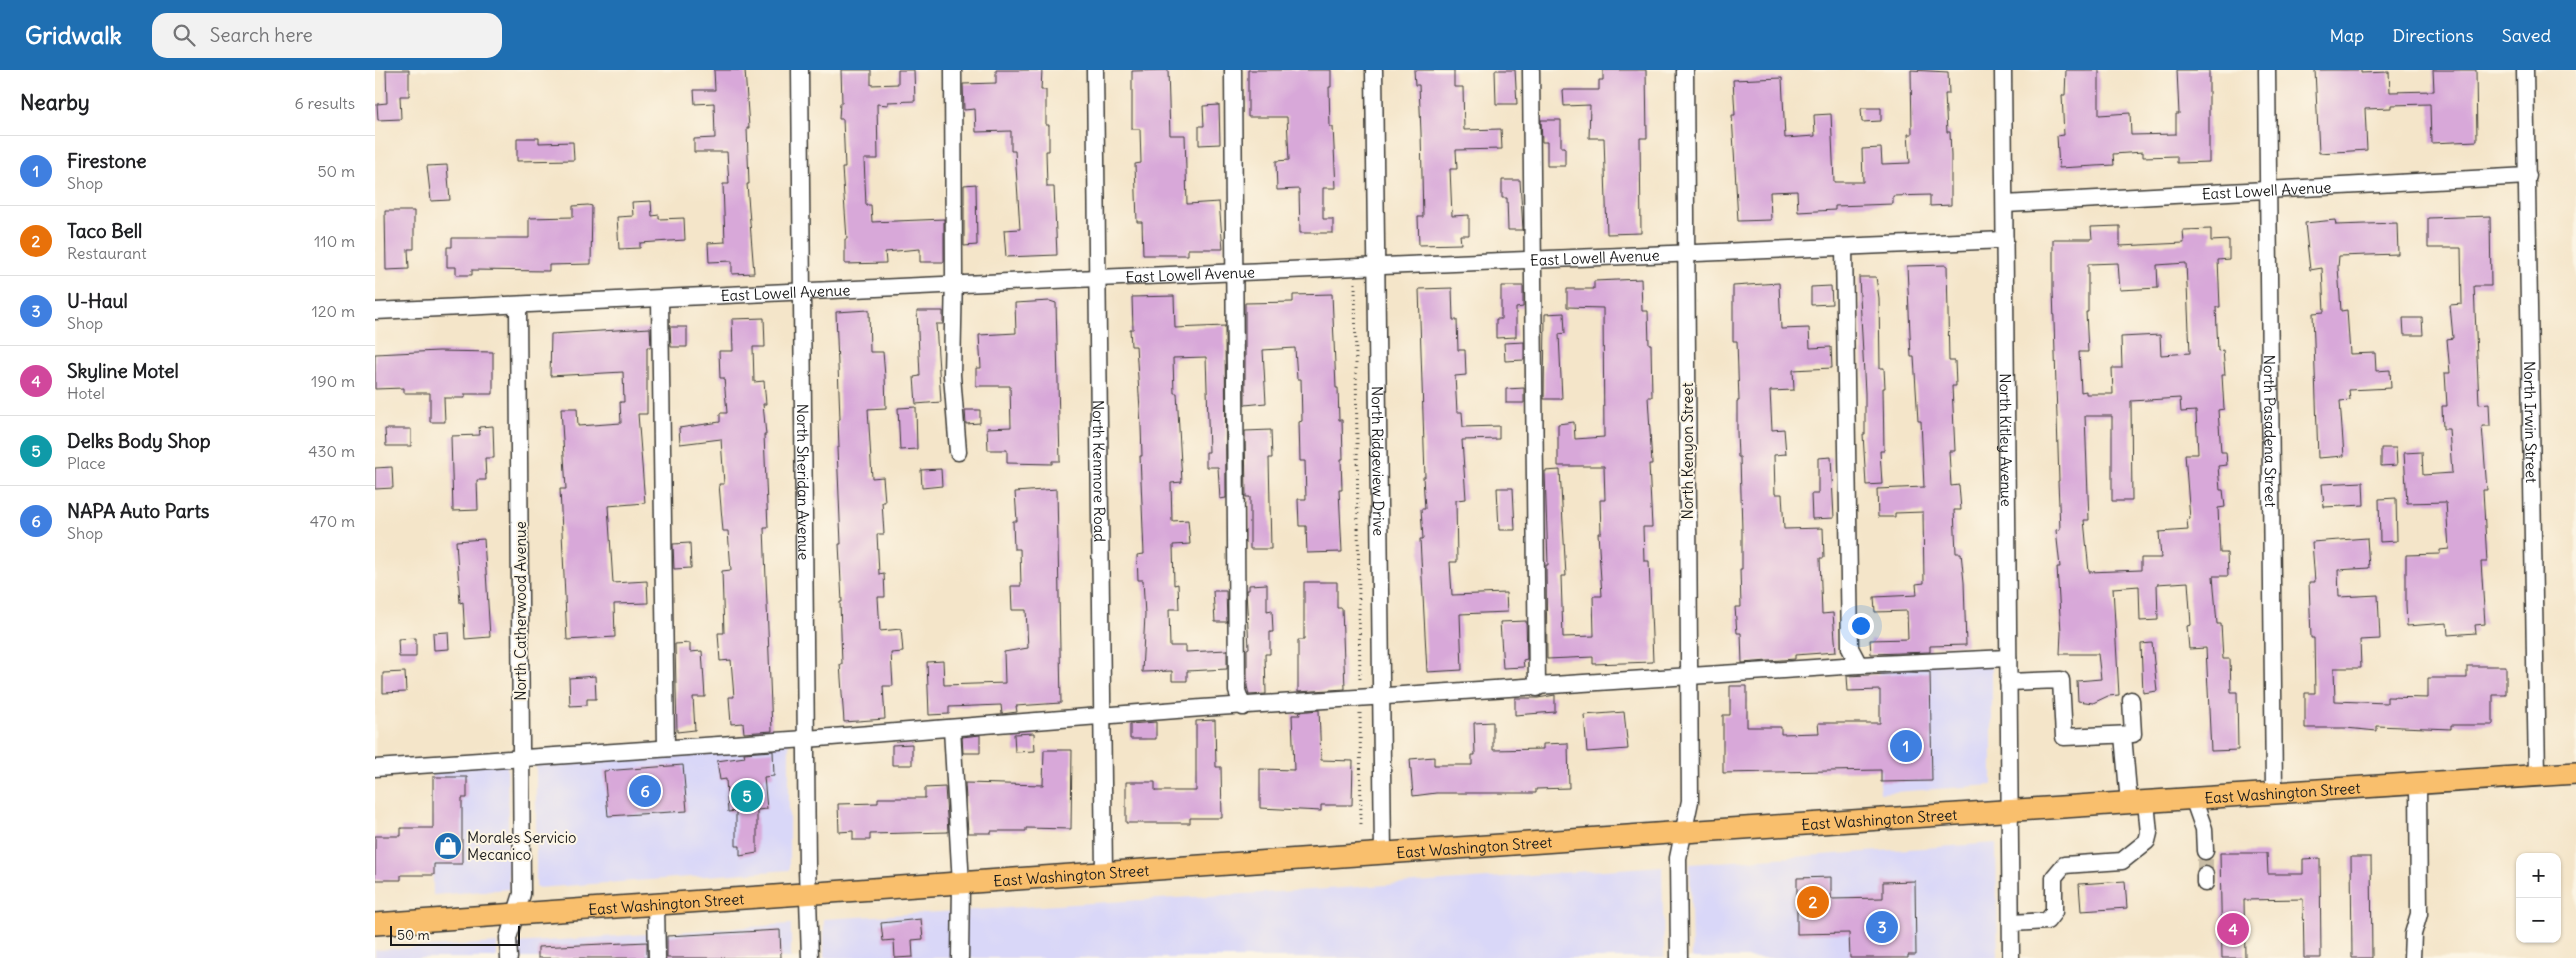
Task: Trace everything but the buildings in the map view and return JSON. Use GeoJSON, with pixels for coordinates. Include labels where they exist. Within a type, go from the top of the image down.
{"type":"FeatureCollection","features":[{"type":"Feature","properties":{"kind":"main road","name":"East Washington Street"},"geometry":{"type":"LineString","coordinates":[[375,924],[656,906],[1684,832],[2576,773]]}},
{"type":"Feature","properties":{"kind":"street","name":"North Sheridan Avenue"},"geometry":{"type":"LineString","coordinates":[[800,70],[806,739],[810,958]]}},
{"type":"Feature","properties":{"kind":"street"},"geometry":{"type":"LineString","coordinates":[[953,70],[954,286],[951,375],[958,452]]}},
{"type":"Feature","properties":{"kind":"street","name":"North Kenmore Road"},"geometry":{"type":"LineString","coordinates":[[1095,70],[1104,873]]}},
{"type":"Feature","properties":{"kind":"street"},"geometry":{"type":"LineString","coordinates":[[1233,70],[1237,691],[1243,707]]}},
{"type":"Feature","properties":{"kind":"street","name":"North Ridgeview Drive"},"geometry":{"type":"LineString","coordinates":[[1374,70],[1383,854]]}},
{"type":"Feature","properties":{"kind":"street"},"geometry":{"type":"LineString","coordinates":[[1531,70],[1537,688]]}},
{"type":"Feature","properties":{"kind":"street","name":"North Kenyon Street"},"geometry":{"type":"LineString","coordinates":[[1679,958],[1678,858],[1690,801],[1685,70]]}},
{"type":"Feature","properties":{"kind":"street","name":"North Kitley Avenue"},"geometry":{"type":"LineString","coordinates":[[2003,70],[2011,958]]}},
{"type":"Feature","properties":{"kind":"street","name":"North Pasadena Street"},"geometry":{"type":"LineString","coordinates":[[2267,70],[2274,793]]}},
{"type":"Feature","properties":{"kind":"street","name":"North Irwin Street"},"geometry":{"type":"LineString","coordinates":[[2525,70],[2537,775]]}},
{"type":"Feature","properties":{"kind":"street","name":"East Lowell Avenue"},"geometry":{"type":"LineString","coordinates":[[2005,204],[2528,176]]}},
{"type":"Feature","properties":{"kind":"street","name":"East Lowell Avenue"},"geometry":{"type":"LineString","coordinates":[[375,312],[1097,278],[1376,268],[2005,240]]}},
{"type":"Feature","properties":{"kind":"street"},"geometry":{"type":"LineString","coordinates":[[1844,248],[1849,648],[1859,666]]}},
{"type":"Feature","properties":{"kind":"street"},"geometry":{"type":"LineString","coordinates":[[660,299],[666,748]]}},
{"type":"Feature","properties":{"kind":"street","name":"North Catherwood Avenue"},"geometry":{"type":"LineString","coordinates":[[509,958],[508,938],[513,914],[521,894],[518,306]]}},
{"type":"Feature","properties":{"kind":"street"},"geometry":{"type":"LineString","coordinates":[[375,768],[952,729],[1102,718],[1202,708],[1243,707],[1859,666],[2008,658]]}},
{"type":"Feature","properties":{"kind":"street"},"geometry":{"type":"LineString","coordinates":[[2008,682],[2061,680],[2064,737],[2133,734],[2131,700]]}},
{"type":"Feature","properties":{"kind":"street"},"geometry":{"type":"LineString","coordinates":[[952,729],[961,884],[961,958]]}},
{"type":"Feature","properties":{"kind":"street"},"geometry":{"type":"LineString","coordinates":[[2011,924],[2047,921],[2054,912],[2054,877],[2063,865],[2123,861],[2147,841],[2149,833],[2138,802],[2123,735]]}},
{"type":"Feature","properties":{"kind":"street"},"geometry":{"type":"LineString","coordinates":[[2412,958],[2413,934],[2419,914],[2418,783]]}},
{"type":"Feature","properties":{"kind":"street"},"geometry":{"type":"LineString","coordinates":[[2193,798],[2204,829],[2205,851]]}},
{"type":"Feature","properties":{"kind":"street"},"geometry":{"type":"LineString","coordinates":[[656,906],[657,958]]}},
{"type":"Feature","properties":{"kind":"path"},"geometry":{"type":"LineString","coordinates":[[1355,278],[1361,828]]}},
{"type":"Feature","properties":{"kind":"shaded area"},"geometry":{"type":"Polygon","coordinates":[[[1988,659],[1992,669],[1992,785],[1880,793],[1878,665],[1988,659]]]}},
{"type":"Feature","properties":{"kind":"shaded area"},"geometry":{"type":"Polygon","coordinates":[[[789,740],[789,870],[536,888],[536,757],[789,740]]]}},
{"type":"Feature","properties":{"kind":"shaded area"},"geometry":{"type":"Polygon","coordinates":[[[507,759],[509,889],[433,895],[432,764],[507,759]]]}},
{"type":"Feature","properties":{"kind":"shaded area"},"geometry":{"type":"Polygon","coordinates":[[[1996,843],[1998,958],[1692,958],[1690,864],[1996,843]]]}},
{"type":"Feature","properties":{"kind":"shaded area"},"geometry":{"type":"Polygon","coordinates":[[[1662,866],[1664,958],[824,958],[824,919],[1343,888],[1662,866]]]}},
{"type":"Feature","properties":{"kind":"shaded area"},"geometry":{"type":"Polygon","coordinates":[[[791,924],[791,958],[516,958],[516,943],[791,924]]]}},
{"type":"Feature","properties":{"kind":"shaded area"},"geometry":{"type":"Polygon","coordinates":[[[497,943],[497,958],[375,958],[375,950],[497,943]]]}},
{"type":"Feature","properties":{"kind":"tunnel"},"geometry":{"type":"LineString","coordinates":[[2205,851],[2205,875]]}},
{"type":"Feature","properties":{"kind":"place","name":"Firestone"},"geometry":{"type":"Point","coordinates":[1906,746]}},
{"type":"Feature","properties":{"kind":"place","name":"NAPA Auto Parts"},"geometry":{"type":"Point","coordinates":[645,791]}},
{"type":"Feature","properties":{"kind":"place","name":"Delks Body Shop"},"geometry":{"type":"Point","coordinates":[747,796]}},
{"type":"Feature","properties":{"kind":"place","name":"Morales Servicio Mecanico"},"geometry":{"type":"Point","coordinates":[448,846]}},
{"type":"Feature","properties":{"kind":"place","name":"Taco Bell"},"geometry":{"type":"Point","coordinates":[1813,902]}},
{"type":"Feature","properties":{"kind":"place","name":"U-Haul"},"geometry":{"type":"Point","coordinates":[1882,927]}},
{"type":"Feature","properties":{"kind":"place","name":"Skyline Motel"},"geometry":{"type":"Point","coordinates":[2233,929]}}]}
